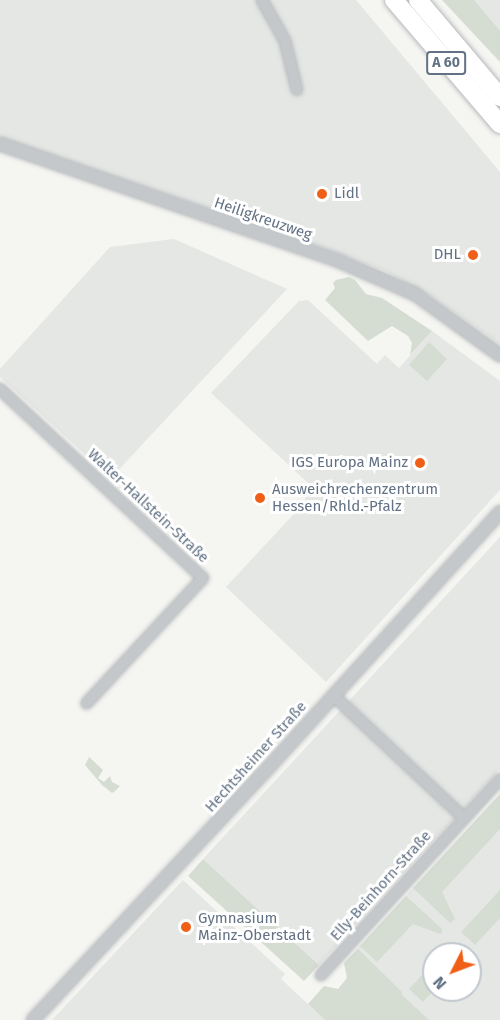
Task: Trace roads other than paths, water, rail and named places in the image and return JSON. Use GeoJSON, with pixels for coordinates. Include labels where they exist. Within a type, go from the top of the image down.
{"type":"FeatureCollection","features":[{"type":"Feature","properties":{"kind":"highway","name":"A 60"},"geometry":{"type":"LineString","coordinates":[[394,0],[500,124]]}},
{"type":"Feature","properties":{"kind":"highway","name":"A 60"},"geometry":{"type":"LineString","coordinates":[[419,1],[500,98]]}},
{"type":"Feature","properties":{"kind":"street"},"geometry":{"type":"LineString","coordinates":[[262,0],[285,41],[297,90]]}},
{"type":"Feature","properties":{"kind":"street","name":"Heiligkreuzweg"},"geometry":{"type":"LineString","coordinates":[[0,144],[339,261],[415,294],[500,356]]}},
{"type":"Feature","properties":{"kind":"street","name":"Walter-Hallstein-Straße"},"geometry":{"type":"LineString","coordinates":[[0,389],[203,578],[87,703]]}},
{"type":"Feature","properties":{"kind":"street","name":"Hechtsheimer Straße"},"geometry":{"type":"LineString","coordinates":[[33,1020],[500,512]]}},
{"type":"Feature","properties":{"kind":"street"},"geometry":{"type":"LineString","coordinates":[[333,695],[464,818]]}},
{"type":"Feature","properties":{"kind":"street","name":"Elly-Beinhorn-Straße"},"geometry":{"type":"LineString","coordinates":[[321,975],[500,779]]}},
{"type":"Feature","properties":{"kind":"place","name":"Lidl"},"geometry":{"type":"Point","coordinates":[322,194]}},
{"type":"Feature","properties":{"kind":"place","name":"DHL"},"geometry":{"type":"Point","coordinates":[473,255]}},
{"type":"Feature","properties":{"kind":"place","name":"IGS Europa Mainz"},"geometry":{"type":"Point","coordinates":[420,463]}},
{"type":"Feature","properties":{"kind":"place","name":"Ausweichrechenzentrum Hessen/Rhld.-Pfalz"},"geometry":{"type":"Point","coordinates":[260,498]}},
{"type":"Feature","properties":{"kind":"place","name":"Gymnasium Mainz-Oberstadt"},"geometry":{"type":"Point","coordinates":[186,927]}}]}
